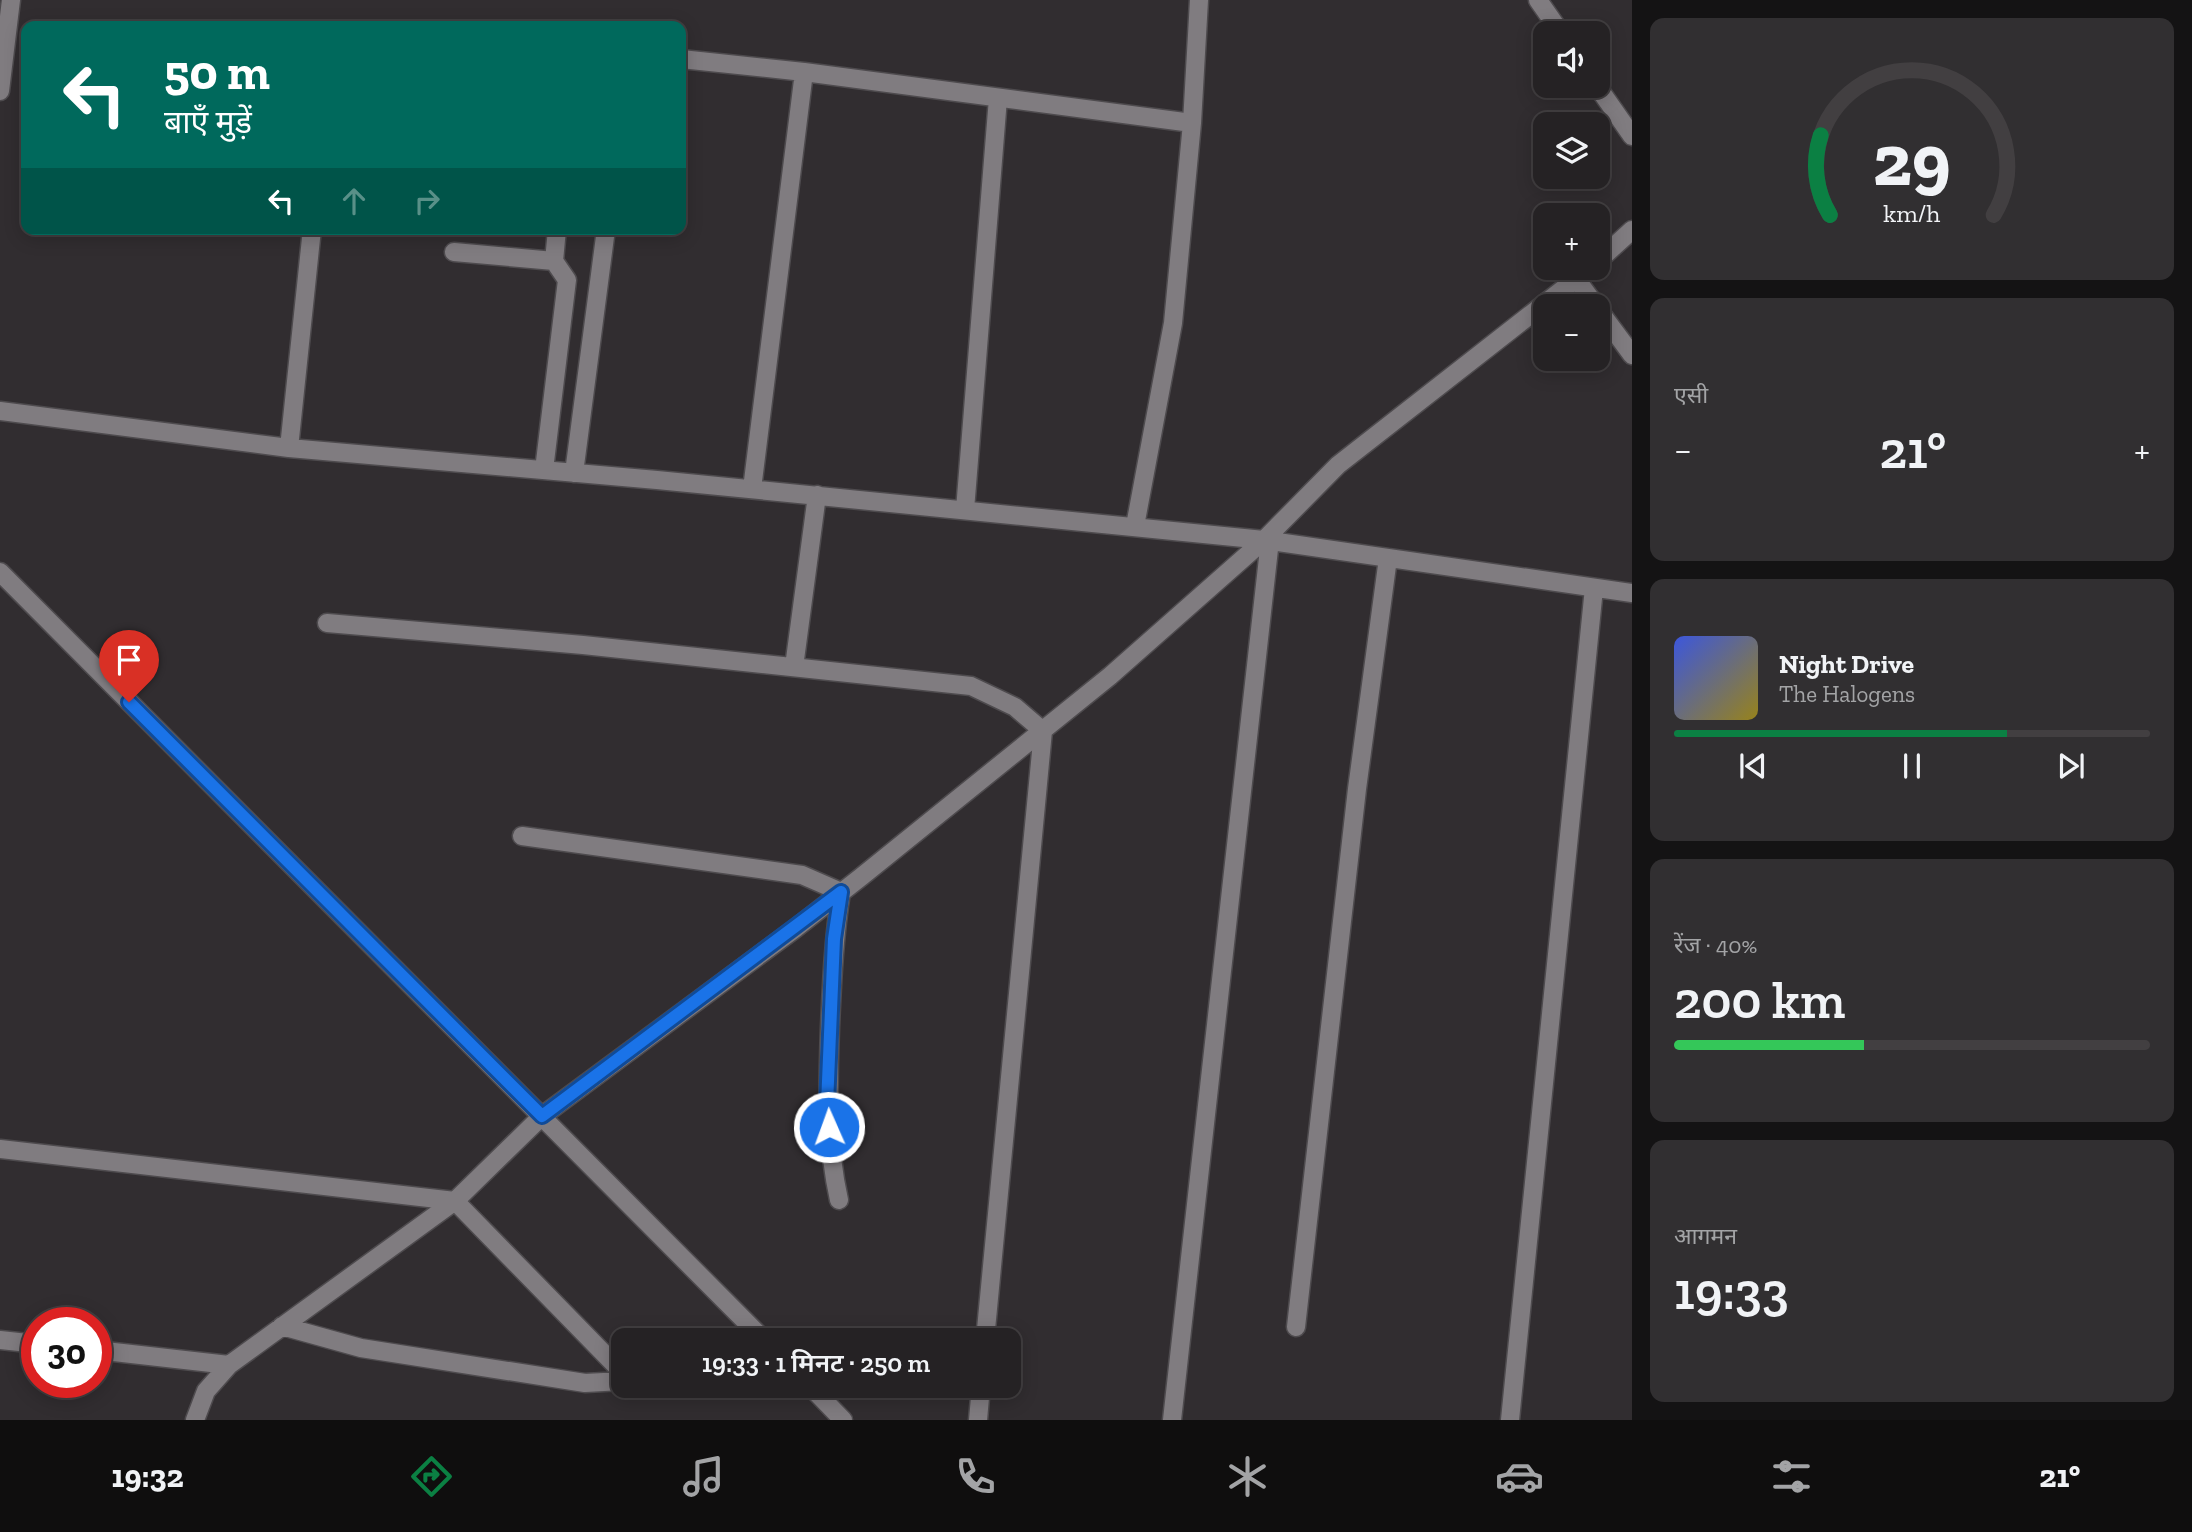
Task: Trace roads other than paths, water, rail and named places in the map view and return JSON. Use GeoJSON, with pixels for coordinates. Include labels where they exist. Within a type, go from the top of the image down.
{"type":"FeatureCollection","features":[{"type":"Feature","properties":{"kind":"street"},"geometry":{"type":"LineString","coordinates":[[0,91],[11,0]]}},
{"type":"Feature","properties":{"kind":"street"},"geometry":{"type":"LineString","coordinates":[[1135,526],[1173,323],[1192,123],[1199,0]]}},
{"type":"Feature","properties":{"kind":"street"},"geometry":{"type":"LineString","coordinates":[[1538,0],[1553,21]]}},
{"type":"Feature","properties":{"kind":"street"},"geometry":{"type":"LineString","coordinates":[[686,60],[804,72],[1192,123]]}},
{"type":"Feature","properties":{"kind":"street"},"geometry":{"type":"LineString","coordinates":[[752,489],[804,72]]}},
{"type":"Feature","properties":{"kind":"street"},"geometry":{"type":"LineString","coordinates":[[965,510],[998,98]]}},
{"type":"Feature","properties":{"kind":"street"},"geometry":{"type":"LineString","coordinates":[[1605,98],[1632,136]]}},
{"type":"Feature","properties":{"kind":"street"},"geometry":{"type":"LineString","coordinates":[[1610,250],[1632,230]]}},
{"type":"Feature","properties":{"kind":"street"},"geometry":{"type":"LineString","coordinates":[[289,448],[311,235]]}},
{"type":"Feature","properties":{"kind":"street"},"geometry":{"type":"LineString","coordinates":[[544,470],[567,280],[554,261],[556,235]]}},
{"type":"Feature","properties":{"kind":"street"},"geometry":{"type":"LineString","coordinates":[[575,473],[605,235]]}},
{"type":"Feature","properties":{"kind":"street"},"geometry":{"type":"LineString","coordinates":[[454,252],[554,261]]}},
{"type":"Feature","properties":{"kind":"street"},"geometry":{"type":"LineString","coordinates":[[567,280],[599,283]]}},
{"type":"Feature","properties":{"kind":"street"},"geometry":{"type":"LineString","coordinates":[[195,1420],[206,1391],[229,1365],[455,1201],[542,1116],[841,892],[1110,676],[1267,540],[1338,465],[1575,280]]}},
{"type":"Feature","properties":{"kind":"street"},"geometry":{"type":"LineString","coordinates":[[1610,325],[1632,355]]}},
{"type":"Feature","properties":{"kind":"street"},"geometry":{"type":"LineString","coordinates":[[0,411],[289,448],[817,495],[1267,540],[1632,593]]}},
{"type":"Feature","properties":{"kind":"street"},"geometry":{"type":"LineString","coordinates":[[794,667],[817,495]]}},
{"type":"Feature","properties":{"kind":"street"},"geometry":{"type":"LineString","coordinates":[[1172,1420],[1267,540]]}},
{"type":"Feature","properties":{"kind":"street"},"geometry":{"type":"LineString","coordinates":[[1296,1327],[1357,789],[1388,558]]}},
{"type":"Feature","properties":{"kind":"street"},"geometry":{"type":"LineString","coordinates":[[0,572],[752,1328]]}},
{"type":"Feature","properties":{"kind":"street"},"geometry":{"type":"LineString","coordinates":[[1510,1420],[1594,588]]}},
{"type":"Feature","properties":{"kind":"street"},"geometry":{"type":"LineString","coordinates":[[327,623],[583,645],[971,686],[1016,707],[1042,730]]}},
{"type":"Feature","properties":{"kind":"street"},"geometry":{"type":"LineString","coordinates":[[986,1328],[1042,730]]}},
{"type":"Feature","properties":{"kind":"street"},"geometry":{"type":"LineString","coordinates":[[522,836],[802,874],[841,892]]}},
{"type":"Feature","properties":{"kind":"street"},"geometry":{"type":"LineString","coordinates":[[839,1200],[832,1171],[827,1105],[834,939],[841,892]]}},
{"type":"Feature","properties":{"kind":"street"},"geometry":{"type":"LineString","coordinates":[[0,1149],[455,1201],[611,1361]]}},
{"type":"Feature","properties":{"kind":"street"},"geometry":{"type":"LineString","coordinates":[[282,1326],[361,1348],[585,1383],[611,1382]]}},
{"type":"Feature","properties":{"kind":"street"},"geometry":{"type":"LineString","coordinates":[[0,1340],[21,1342]]}},
{"type":"Feature","properties":{"kind":"street"},"geometry":{"type":"LineString","coordinates":[[112,1352],[229,1365]]}},
{"type":"Feature","properties":{"kind":"street"},"geometry":{"type":"LineString","coordinates":[[822,1398],[843,1420]]}},
{"type":"Feature","properties":{"kind":"street"},"geometry":{"type":"LineString","coordinates":[[979,1419],[980,1398]]}}]}
